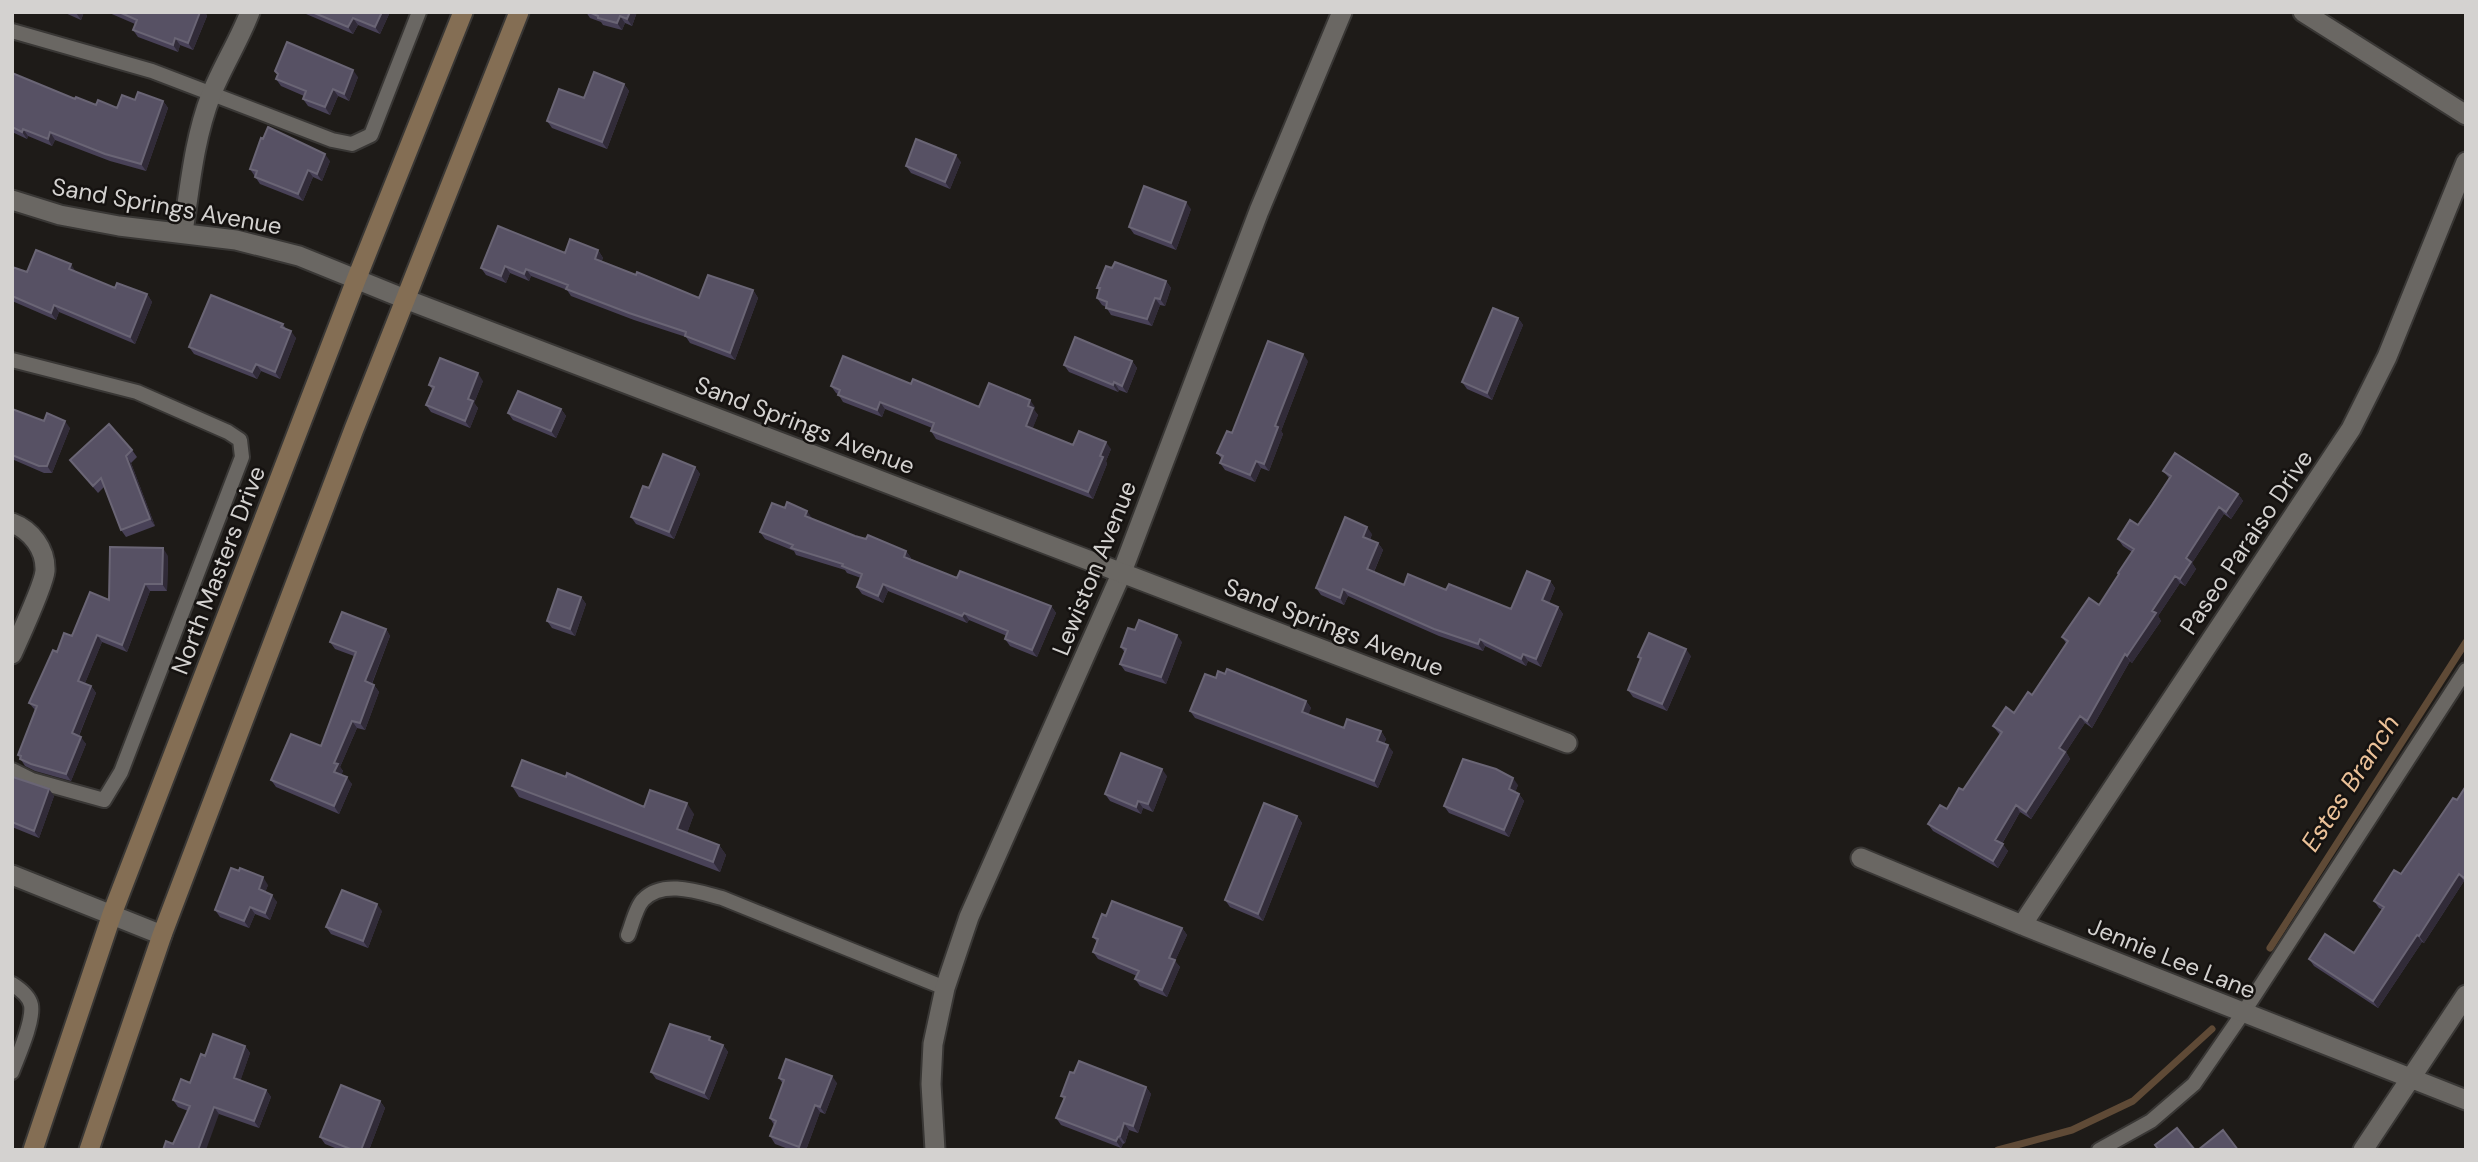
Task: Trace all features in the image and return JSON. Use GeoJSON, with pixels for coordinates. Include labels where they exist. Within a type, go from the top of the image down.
{"type":"FeatureCollection","features":[{"type":"Feature","properties":{"kind":"main road","name":"North Masters Drive"},"geometry":{"type":"LineString","coordinates":[[33,1150],[112,914],[356,280],[463,12]]}},
{"type":"Feature","properties":{"kind":"main road"},"geometry":{"type":"LineString","coordinates":[[89,1150],[162,934],[354,429],[519,12]]}},
{"type":"Feature","properties":{"kind":"street"},"geometry":{"type":"LineString","coordinates":[[183,232],[195,150],[212,94],[250,12]]}},
{"type":"Feature","properties":{"kind":"street","name":"Lewiston Avenue"},"geometry":{"type":"LineString","coordinates":[[935,1150],[930,1084],[933,1044],[945,988],[970,917],[1122,572],[1259,211],[1342,12]]}},
{"type":"Feature","properties":{"kind":"street"},"geometry":{"type":"LineString","coordinates":[[2303,12],[2466,115]]}},
{"type":"Feature","properties":{"kind":"street","name":"Paseo Paraiso Drive"},"geometry":{"type":"LineString","coordinates":[[2022,925],[2351,429],[2387,357],[2466,162]]}},
{"type":"Feature","properties":{"kind":"street","name":"Sand Springs Avenue"},"geometry":{"type":"LineString","coordinates":[[12,200],[71,217],[118,226],[236,240],[299,256],[405,299],[1567,743]]}},
{"type":"Feature","properties":{"kind":"street"},"geometry":{"type":"LineString","coordinates":[[12,523],[22,526],[36,540],[45,572],[12,654]]}},
{"type":"Feature","properties":{"kind":"street","name":"Jennie Lee Lane"},"geometry":{"type":"LineString","coordinates":[[1861,858],[2022,925],[2466,1100]]}},
{"type":"Feature","properties":{"kind":"street"},"geometry":{"type":"LineString","coordinates":[[12,875],[162,934]]}},
{"type":"Feature","properties":{"kind":"street"},"geometry":{"type":"LineString","coordinates":[[2363,1150],[2466,995]]}},
{"type":"Feature","properties":{"kind":"lane"},"geometry":{"type":"LineString","coordinates":[[12,31],[152,71],[332,141],[352,145],[371,135],[419,12]]}},
{"type":"Feature","properties":{"kind":"lane"},"geometry":{"type":"LineString","coordinates":[[12,360],[137,392],[228,432],[240,440],[242,457],[121,772],[104,800],[32,780],[12,770]]}},
{"type":"Feature","properties":{"kind":"lane"},"geometry":{"type":"LineString","coordinates":[[2099,1150],[2151,1121],[2194,1084],[2466,670]]}},
{"type":"Feature","properties":{"kind":"lane"},"geometry":{"type":"LineString","coordinates":[[628,935],[643,900],[657,891],[689,890],[722,898],[945,988]]}},
{"type":"Feature","properties":{"kind":"lane"},"geometry":{"type":"LineString","coordinates":[[12,984],[21,989],[31,1003],[31,1015],[12,1072]]}},
{"type":"Feature","properties":{"kind":"building"},"geometry":{"type":"Polygon","coordinates":[[[119,12],[200,12],[188,43],[175,38],[173,45],[133,30],[137,20],[119,12]]]}},
{"type":"Feature","properties":{"kind":"building"},"geometry":{"type":"Polygon","coordinates":[[[312,12],[382,12],[375,27],[353,18],[348,27],[312,12]]]}},
{"type":"Feature","properties":{"kind":"building"},"geometry":{"type":"Polygon","coordinates":[[[589,12],[630,12],[627,19],[620,16],[617,23],[598,18],[589,12]]]}},
{"type":"Feature","properties":{"kind":"building"},"geometry":{"type":"Polygon","coordinates":[[[287,42],[353,70],[344,94],[333,89],[325,107],[303,99],[306,91],[276,79],[278,74],[275,71],[287,42]]]}},
{"type":"Feature","properties":{"kind":"building"},"geometry":{"type":"Polygon","coordinates":[[[594,72],[624,84],[602,142],[547,121],[559,89],[584,98],[594,72]]]}},
{"type":"Feature","properties":{"kind":"building"},"geometry":{"type":"Polygon","coordinates":[[[12,73],[96,105],[98,100],[117,108],[122,95],[135,100],[138,92],[163,101],[141,164],[105,154],[50,132],[48,139],[12,127],[12,73]]]}},
{"type":"Feature","properties":{"kind":"building"},"geometry":{"type":"Polygon","coordinates":[[[268,127],[325,154],[317,174],[308,170],[298,194],[255,177],[257,171],[250,169],[261,138],[263,139],[268,127]]]}},
{"type":"Feature","properties":{"kind":"building"},"geometry":{"type":"Polygon","coordinates":[[[916,139],[956,155],[945,182],[906,166],[916,139]]]}},
{"type":"Feature","properties":{"kind":"building"},"geometry":{"type":"Polygon","coordinates":[[[1144,186],[1186,202],[1171,243],[1129,227],[1144,186]]]}},
{"type":"Feature","properties":{"kind":"building"},"geometry":{"type":"Polygon","coordinates":[[[498,226],[565,253],[570,239],[598,250],[595,259],[636,275],[637,272],[699,298],[708,275],[753,290],[730,353],[685,336],[686,332],[566,289],[568,285],[526,269],[524,274],[505,266],[501,276],[481,268],[498,226]]]}},
{"type":"Feature","properties":{"kind":"building"},"geometry":{"type":"Polygon","coordinates":[[[36,250],[71,264],[69,269],[115,288],[117,283],[147,294],[130,337],[54,305],[51,313],[12,296],[12,267],[27,272],[36,250]]]}},
{"type":"Feature","properties":{"kind":"building"},"geometry":{"type":"Polygon","coordinates":[[[1115,262],[1166,281],[1160,299],[1155,298],[1147,319],[1106,308],[1107,302],[1097,298],[1100,288],[1097,288],[1106,266],[1112,268],[1115,262]]]}},
{"type":"Feature","properties":{"kind":"building"},"geometry":{"type":"Polygon","coordinates":[[[211,295],[283,324],[281,327],[291,331],[275,372],[256,364],[252,372],[189,347],[211,295]]]}},
{"type":"Feature","properties":{"kind":"building"},"geometry":{"type":"Polygon","coordinates":[[[1493,308],[1518,318],[1487,393],[1462,382],[1493,308]]]}},
{"type":"Feature","properties":{"kind":"building"},"geometry":{"type":"Polygon","coordinates":[[[1075,337],[1132,361],[1122,386],[1114,382],[1113,385],[1064,365],[1075,337]]]}},
{"type":"Feature","properties":{"kind":"building"},"geometry":{"type":"Polygon","coordinates":[[[1268,341],[1303,354],[1275,426],[1278,427],[1264,464],[1256,461],[1250,475],[1220,463],[1223,456],[1217,453],[1227,431],[1232,433],[1268,341]]]}},
{"type":"Feature","properties":{"kind":"building"},"geometry":{"type":"Polygon","coordinates":[[[843,356],[911,384],[913,379],[979,407],[989,383],[1030,400],[1028,406],[1033,408],[1026,426],[1073,445],[1079,431],[1106,442],[1100,456],[1103,457],[1088,492],[931,431],[934,423],[880,402],[877,410],[838,395],[840,390],[831,386],[843,356]]]}},
{"type":"Feature","properties":{"kind":"building"},"geometry":{"type":"Polygon","coordinates":[[[440,358],[478,373],[468,399],[473,401],[465,421],[426,405],[434,387],[429,385],[440,358]]]}},
{"type":"Feature","properties":{"kind":"building"},"geometry":{"type":"Polygon","coordinates":[[[518,391],[561,409],[551,431],[508,413],[518,391]]]}},
{"type":"Feature","properties":{"kind":"building"},"geometry":{"type":"Polygon","coordinates":[[[12,409],[44,421],[47,413],[65,421],[47,466],[39,466],[12,455],[12,409]]]}},
{"type":"Feature","properties":{"kind":"building"},"geometry":{"type":"Polygon","coordinates":[[[109,424],[132,450],[126,456],[150,519],[121,530],[101,478],[93,486],[70,460],[109,424]]]}},
{"type":"Feature","properties":{"kind":"building"},"geometry":{"type":"Polygon","coordinates":[[[2175,453],[2238,494],[2226,512],[2219,507],[2186,558],[2191,562],[2180,579],[2175,576],[2152,611],[2156,613],[2127,656],[2125,654],[2087,721],[2080,716],[2059,748],[2065,752],[2026,812],[2016,805],[1995,840],[2003,844],[1993,861],[1928,824],[1940,805],[1947,809],[1959,788],[1963,790],[2002,732],[1993,726],[2006,707],[2014,713],[2028,692],[2032,695],[2068,641],[2062,637],[2089,598],[2099,605],[2134,549],[2118,539],[2130,520],[2138,525],[2152,505],[2171,476],[2163,471],[2175,453]]]}},
{"type":"Feature","properties":{"kind":"building"},"geometry":{"type":"Polygon","coordinates":[[[663,454],[695,467],[669,532],[631,517],[643,486],[649,488],[663,454]]]}},
{"type":"Feature","properties":{"kind":"building"},"geometry":{"type":"Polygon","coordinates":[[[787,502],[807,511],[805,516],[855,536],[866,539],[868,535],[906,551],[904,557],[957,578],[960,571],[1051,606],[1032,650],[1005,639],[1008,631],[964,613],[962,616],[883,584],[878,596],[857,587],[862,574],[842,566],[843,564],[791,548],[793,545],[760,532],[772,503],[785,508],[787,502]]]}},
{"type":"Feature","properties":{"kind":"building"},"geometry":{"type":"Polygon","coordinates":[[[1345,517],[1367,527],[1363,537],[1378,543],[1367,569],[1404,585],[1408,574],[1446,590],[1449,584],[1511,609],[1527,571],[1550,581],[1542,600],[1558,607],[1536,659],[1523,654],[1521,659],[1480,639],[1478,644],[1434,629],[1343,589],[1340,598],[1316,588],[1345,517]]]}},
{"type":"Feature","properties":{"kind":"building"},"geometry":{"type":"Polygon","coordinates":[[[110,547],[163,548],[162,584],[145,584],[122,645],[97,635],[78,681],[91,686],[72,733],[81,737],[66,774],[31,764],[20,759],[21,756],[18,755],[37,706],[29,703],[53,650],[57,652],[64,633],[72,636],[90,592],[109,600],[110,547]]]}},
{"type":"Feature","properties":{"kind":"building"},"geometry":{"type":"Polygon","coordinates":[[[558,589],[581,597],[570,629],[547,621],[558,589]]]}},
{"type":"Feature","properties":{"kind":"building"},"geometry":{"type":"Polygon","coordinates":[[[342,612],[386,629],[365,681],[374,685],[360,723],[352,721],[334,763],[338,764],[334,772],[347,777],[334,806],[271,780],[291,734],[321,746],[356,652],[330,642],[342,612]]]}},
{"type":"Feature","properties":{"kind":"building"},"geometry":{"type":"Polygon","coordinates":[[[1139,620],[1177,635],[1161,677],[1120,664],[1126,649],[1121,647],[1128,628],[1135,630],[1139,620]]]}},
{"type":"Feature","properties":{"kind":"building"},"geometry":{"type":"Polygon","coordinates":[[[1649,633],[1686,649],[1662,704],[1628,690],[1649,633]]]}},
{"type":"Feature","properties":{"kind":"building"},"geometry":{"type":"Polygon","coordinates":[[[1227,669],[1306,701],[1302,712],[1344,728],[1347,719],[1381,731],[1377,741],[1388,745],[1374,781],[1190,711],[1205,674],[1216,678],[1218,671],[1225,674],[1227,669]]]}},
{"type":"Feature","properties":{"kind":"building"},"geometry":{"type":"Polygon","coordinates":[[[1121,753],[1162,769],[1148,804],[1138,801],[1136,807],[1105,794],[1121,753]]]}},
{"type":"Feature","properties":{"kind":"building"},"geometry":{"type":"Polygon","coordinates":[[[1463,759],[1496,769],[1513,778],[1509,789],[1519,794],[1504,830],[1444,806],[1463,759]]]}},
{"type":"Feature","properties":{"kind":"building"},"geometry":{"type":"Polygon","coordinates":[[[522,760],[566,777],[567,773],[644,807],[650,790],[687,803],[677,829],[719,845],[713,862],[512,786],[522,760]]]}},
{"type":"Feature","properties":{"kind":"building"},"geometry":{"type":"Polygon","coordinates":[[[13,777],[49,789],[34,831],[12,822],[13,777]]]}},
{"type":"Feature","properties":{"kind":"building"},"geometry":{"type":"Polygon","coordinates":[[[2466,786],[2466,875],[2464,878],[2459,874],[2373,1001],[2309,959],[2325,934],[2354,953],[2384,907],[2374,901],[2394,870],[2401,874],[2453,798],[2457,800],[2466,786]]]}},
{"type":"Feature","properties":{"kind":"building"},"geometry":{"type":"Polygon","coordinates":[[[1264,803],[1297,816],[1258,914],[1225,900],[1264,803]]]}},
{"type":"Feature","properties":{"kind":"building"},"geometry":{"type":"Polygon","coordinates":[[[231,868],[239,871],[240,868],[263,877],[259,889],[272,895],[265,913],[250,907],[244,921],[215,910],[231,868]]]}},
{"type":"Feature","properties":{"kind":"building"},"geometry":{"type":"Polygon","coordinates":[[[342,890],[377,904],[363,941],[326,927],[342,890]]]}},
{"type":"Feature","properties":{"kind":"building"},"geometry":{"type":"Polygon","coordinates":[[[1112,901],[1182,928],[1169,958],[1175,960],[1162,990],[1135,979],[1139,971],[1093,952],[1098,939],[1093,937],[1102,914],[1106,916],[1112,901]]]}},
{"type":"Feature","properties":{"kind":"building"},"geometry":{"type":"Polygon","coordinates":[[[670,1024],[710,1037],[709,1040],[723,1045],[704,1093],[651,1072],[670,1024]]]}},
{"type":"Feature","properties":{"kind":"building"},"geometry":{"type":"Polygon","coordinates":[[[213,1034],[245,1046],[234,1078],[266,1090],[254,1121],[214,1107],[198,1150],[163,1150],[166,1141],[173,1144],[190,1106],[173,1100],[181,1079],[190,1083],[201,1054],[205,1056],[213,1034]]]}},
{"type":"Feature","properties":{"kind":"building"},"geometry":{"type":"Polygon","coordinates":[[[786,1059],[832,1076],[820,1107],[815,1105],[799,1147],[770,1136],[776,1121],[770,1118],[784,1080],[779,1078],[786,1059]]]}},
{"type":"Feature","properties":{"kind":"building"},"geometry":{"type":"Polygon","coordinates":[[[1079,1061],[1146,1087],[1133,1126],[1124,1123],[1116,1141],[1056,1118],[1065,1097],[1061,1096],[1070,1072],[1074,1073],[1079,1061]]]}},
{"type":"Feature","properties":{"kind":"building"},"geometry":{"type":"Polygon","coordinates":[[[341,1085],[380,1101],[361,1150],[353,1150],[320,1137],[341,1085]]]}},
{"type":"Feature","properties":{"kind":"building"},"geometry":{"type":"Polygon","coordinates":[[[2177,1128],[2195,1150],[2159,1150],[2155,1145],[2177,1128]]]}},
{"type":"Feature","properties":{"kind":"building"},"geometry":{"type":"Polygon","coordinates":[[[2223,1130],[2238,1150],[2198,1150],[2223,1130]]]}},
{"type":"Feature","properties":{"kind":"waterway","name":"Estes Branch"},"geometry":{"type":"LineString","coordinates":[[2270,948],[2466,642]]}},
{"type":"Feature","properties":{"kind":"waterway","name":"Estes Branch"},"geometry":{"type":"LineString","coordinates":[[1998,1150],[2072,1130],[2133,1101],[2212,1029]]}}]}
